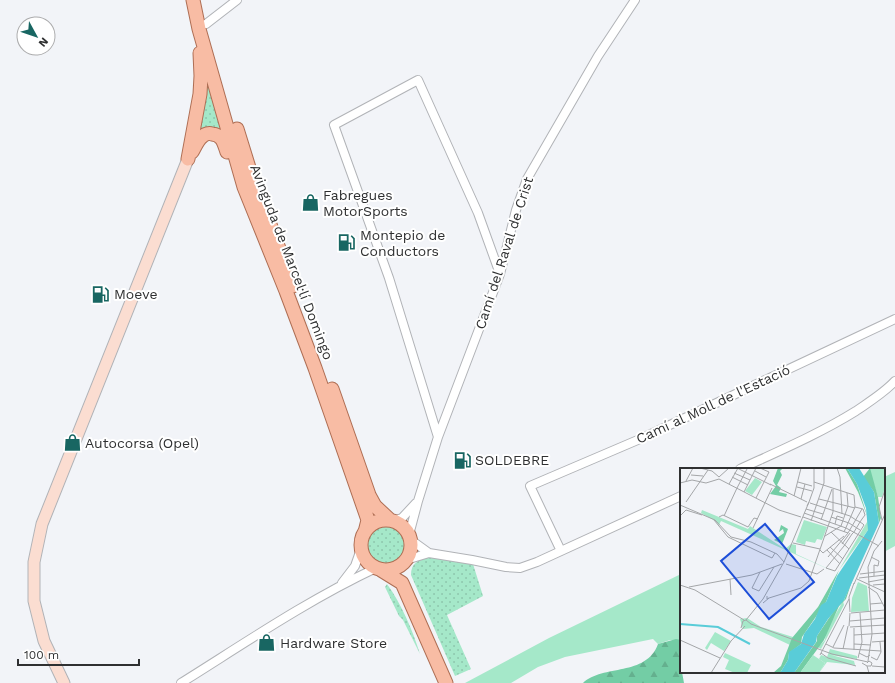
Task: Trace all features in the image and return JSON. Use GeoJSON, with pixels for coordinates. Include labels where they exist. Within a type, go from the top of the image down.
{"type":"FeatureCollection","features":[{"type":"Feature","properties":{"kind":"main road","name":"Avinguda de Marcel·lí Domingo"},"geometry":{"type":"LineString","coordinates":[[193,0],[202,26],[244,187],[315,368],[368,520],[365,532]]}},
{"type":"Feature","properties":{"kind":"main road"},"geometry":{"type":"LineString","coordinates":[[188,159],[200,94],[202,0]]}},
{"type":"Feature","properties":{"kind":"main road"},"geometry":{"type":"LineString","coordinates":[[202,26],[250,171],[343,419],[369,495],[375,506],[392,520],[403,526],[410,538],[409,554],[405,561],[398,567],[390,570],[379,569]]}},
{"type":"Feature","properties":{"kind":"main road"},"geometry":{"type":"LineString","coordinates":[[188,159],[202,136],[208,134],[220,136],[224,140],[230,160],[244,187]]}},
{"type":"Feature","properties":{"kind":"main road"},"geometry":{"type":"LineString","coordinates":[[392,520],[373,523],[362,538],[361,549],[366,560],[402,583],[446,683]]}},
{"type":"Feature","properties":{"kind":"main road"},"geometry":{"type":"LineString","coordinates":[[402,583],[405,561]]}},
{"type":"Feature","properties":{"kind":"street"},"geometry":{"type":"LineString","coordinates":[[202,26],[237,0]]}},
{"type":"Feature","properties":{"kind":"street","name":"Camí del Raval de Crist"},"geometry":{"type":"LineString","coordinates":[[410,538],[418,501],[438,436],[500,274],[516,210],[527,179],[598,56],[635,0]]}},
{"type":"Feature","properties":{"kind":"street"},"geometry":{"type":"LineString","coordinates":[[438,436],[389,278],[334,124],[418,80],[478,214],[500,274]]}},
{"type":"Feature","properties":{"kind":"street"},"geometry":{"type":"LineString","coordinates":[[64,683],[44,641],[34,601],[34,562],[42,524],[188,159]]}},
{"type":"Feature","properties":{"kind":"street","name":"Camí al Moll de l'Estació"},"geometry":{"type":"LineString","coordinates":[[561,551],[530,486],[640,439],[895,319]]}},
{"type":"Feature","properties":{"kind":"street"},"geometry":{"type":"LineString","coordinates":[[742,468],[838,422],[866,404],[895,381]]}},
{"type":"Feature","properties":{"kind":"street"},"geometry":{"type":"LineString","coordinates":[[405,561],[429,554],[520,568],[537,562],[680,496]]}},
{"type":"Feature","properties":{"kind":"street"},"geometry":{"type":"LineString","coordinates":[[392,520],[402,518],[418,501]]}},
{"type":"Feature","properties":{"kind":"street"},"geometry":{"type":"LineString","coordinates":[[410,538],[429,554]]}},
{"type":"Feature","properties":{"kind":"street"},"geometry":{"type":"LineString","coordinates":[[339,586],[355,566],[361,549]]}},
{"type":"Feature","properties":{"kind":"street"},"geometry":{"type":"LineString","coordinates":[[181,683],[339,586],[379,569]]}},
{"type":"Feature","properties":{"kind":"green space"},"geometry":{"type":"Polygon","coordinates":[[[203,57],[226,137],[195,137],[203,57]]]}},
{"type":"Feature","properties":{"kind":"green space"},"geometry":{"type":"Polygon","coordinates":[[[895,472],[895,546],[885,551],[885,477],[895,472]]]}},
{"type":"Feature","properties":{"kind":"green space"},"geometry":{"type":"Polygon","coordinates":[[[386,526],[396,529],[402,535],[405,545],[402,555],[396,561],[386,564],[376,561],[370,555],[367,545],[370,535],[376,529],[386,526]]]}},
{"type":"Feature","properties":{"kind":"green space"},"geometry":{"type":"Polygon","coordinates":[[[429,557],[473,564],[483,596],[447,615],[471,669],[455,676],[411,575],[412,568],[416,563],[429,557]]]}},
{"type":"Feature","properties":{"kind":"green space"},"geometry":{"type":"Polygon","coordinates":[[[680,574],[680,640],[670,640],[658,644],[653,639],[565,657],[538,667],[511,683],[465,683],[549,638],[680,574]]]}},
{"type":"Feature","properties":{"kind":"green space"},"geometry":{"type":"Polygon","coordinates":[[[387,584],[406,618],[420,654],[385,587],[387,584]]]}},
{"type":"Feature","properties":{"kind":"green space"},"geometry":{"type":"Polygon","coordinates":[[[676,639],[680,640],[680,673],[682,673],[684,683],[583,683],[591,677],[634,666],[644,661],[652,654],[658,644],[676,639]]]}},
{"type":"Feature","properties":{"kind":"place","name":"Fabregues MotorSports"},"geometry":{"type":"Point","coordinates":[310,203]}},
{"type":"Feature","properties":{"kind":"place","name":"Montepio de Conductors"},"geometry":{"type":"Point","coordinates":[347,243]}},
{"type":"Feature","properties":{"kind":"place","name":"Moeve"},"geometry":{"type":"Point","coordinates":[101,294]}},
{"type":"Feature","properties":{"kind":"place","name":"Autocorsa (Opel)"},"geometry":{"type":"Point","coordinates":[72,443]}},
{"type":"Feature","properties":{"kind":"place","name":"SOLDEBRE"},"geometry":{"type":"Point","coordinates":[462,460]}},
{"type":"Feature","properties":{"kind":"place","name":"Hardware Store"},"geometry":{"type":"Point","coordinates":[267,643]}}]}
